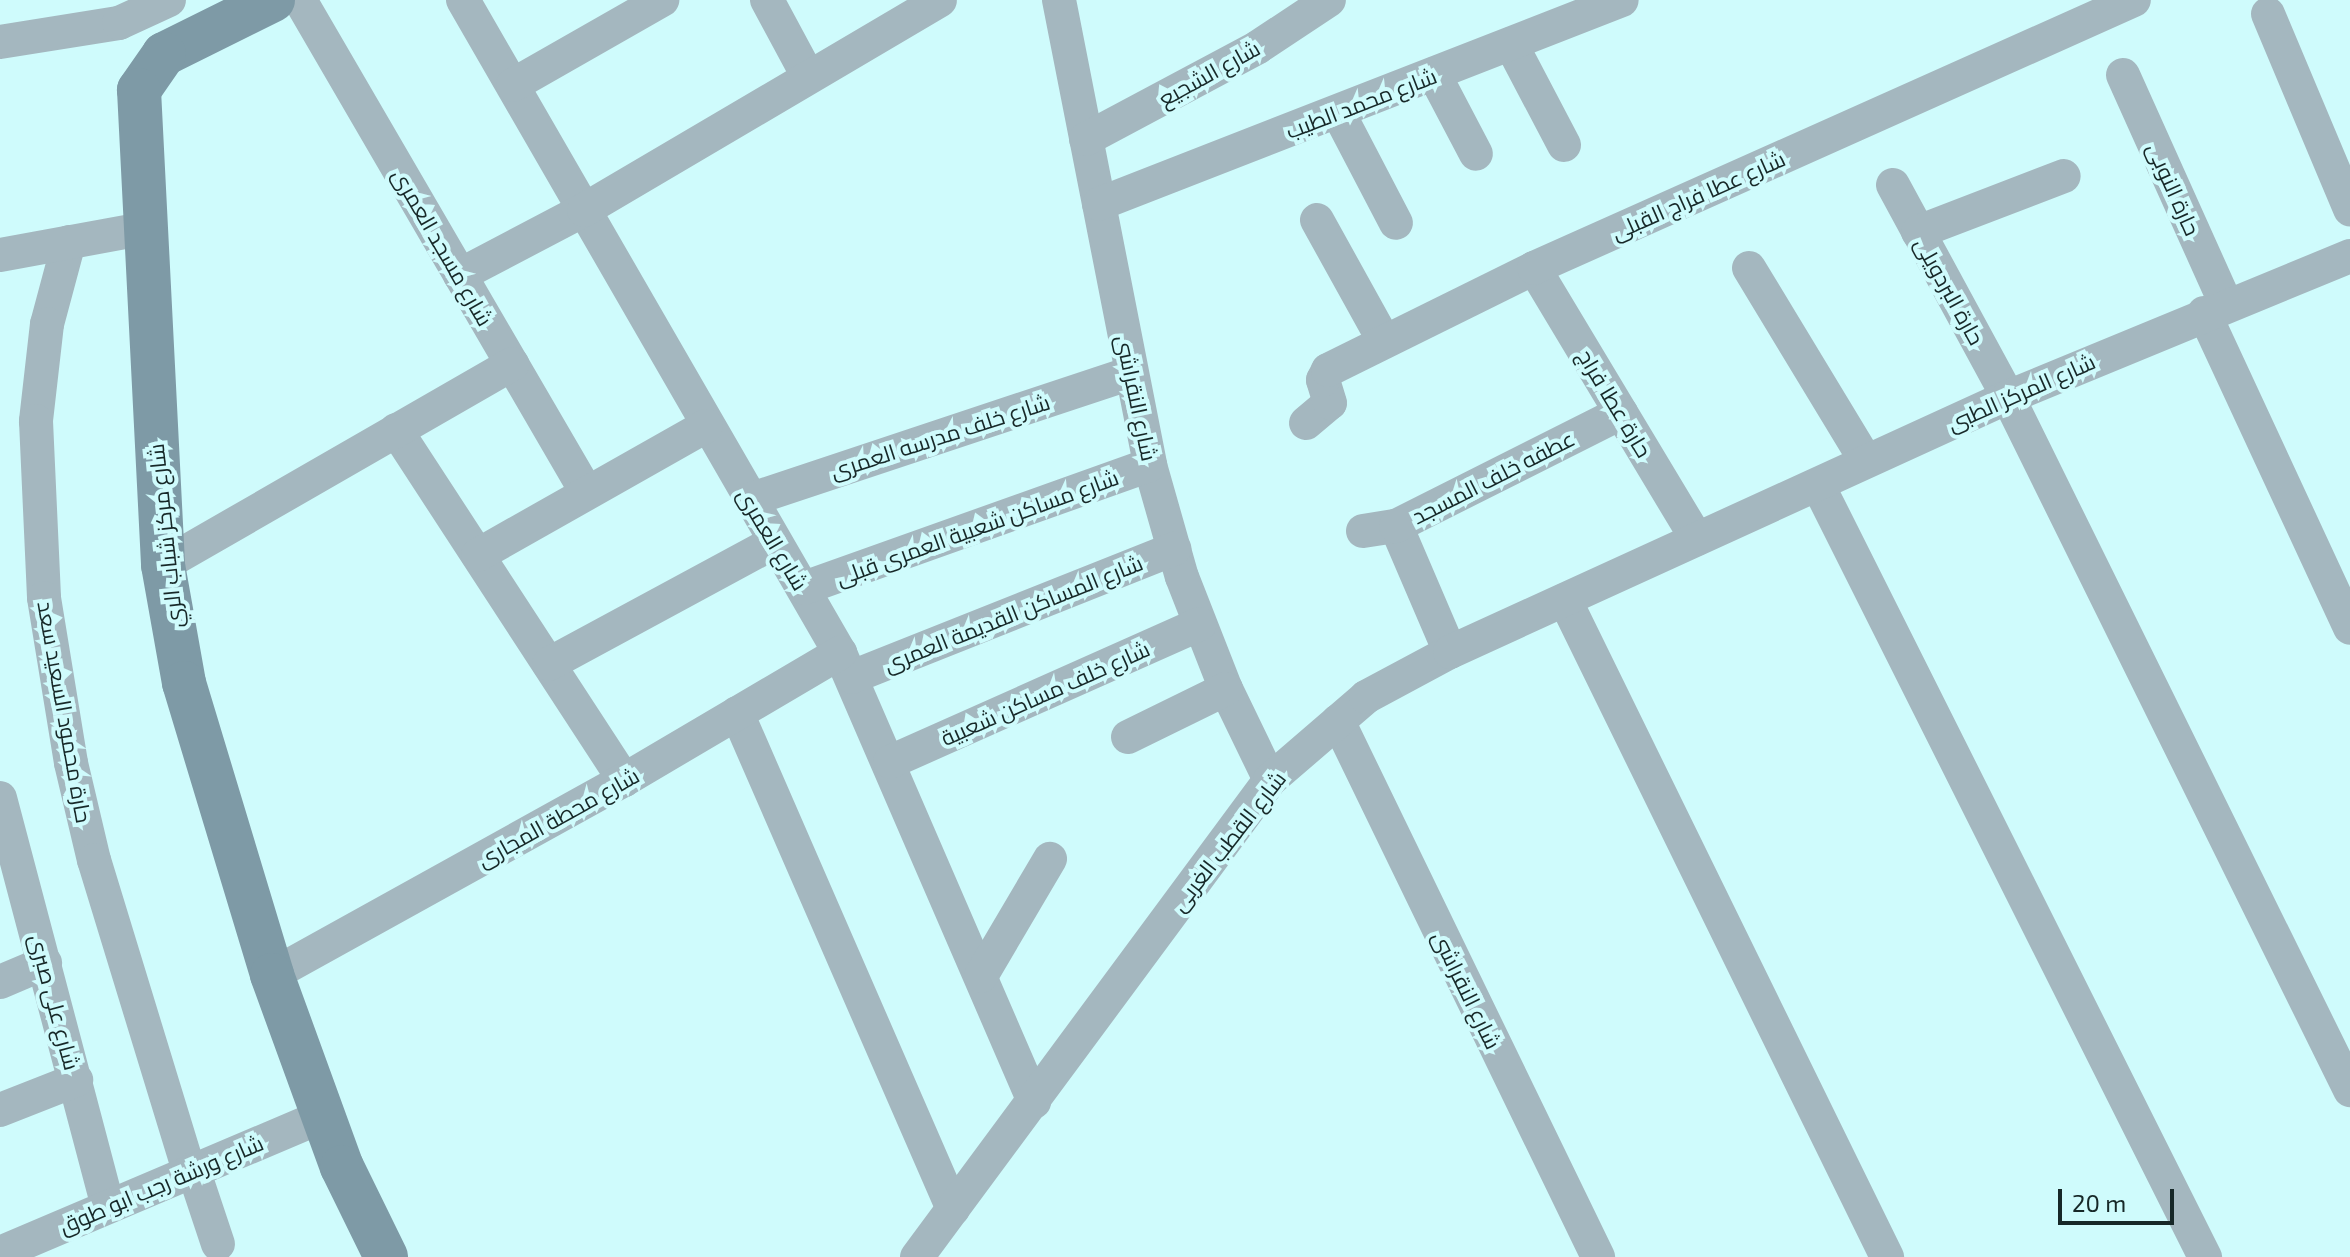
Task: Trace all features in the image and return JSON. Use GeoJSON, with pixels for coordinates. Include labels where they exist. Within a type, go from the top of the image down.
{"type":"FeatureCollection","features":[{"type":"Feature","properties":{"kind":"street","name":"شارع مركز شباب الري"},"geometry":{"type":"LineString","coordinates":[[273,0],[183,45],[148,70],[139,90],[136,111],[147,228],[163,565],[184,683],[272,975],[322,1116],[386,1257]]}},
{"type":"Feature","properties":{"kind":"street","name":"شارع مسجد العمرى"},"geometry":{"type":"LineString","coordinates":[[300,0],[587,493]]}},
{"type":"Feature","properties":{"kind":"street","name":"شارع العمرى"},"geometry":{"type":"LineString","coordinates":[[463,0],[846,665],[1034,1102]]}},
{"type":"Feature","properties":{"kind":"street"},"geometry":{"type":"LineString","coordinates":[[513,85],[662,0]]}},
{"type":"Feature","properties":{"kind":"street"},"geometry":{"type":"LineString","coordinates":[[767,0],[808,76]]}},
{"type":"Feature","properties":{"kind":"street"},"geometry":{"type":"LineString","coordinates":[[460,275],[584,210],[940,0]]}},
{"type":"Feature","properties":{"kind":"street","name":"شارع النقراشى"},"geometry":{"type":"LineString","coordinates":[[1059,0],[1150,465],[1200,624],[1226,689],[1270,780]]}},
{"type":"Feature","properties":{"kind":"street","name":"شارع الشجيع"},"geometry":{"type":"LineString","coordinates":[[1086,139],[1258,47],[1329,0]]}},
{"type":"Feature","properties":{"kind":"street","name":"شارع محمد الطيب"},"geometry":{"type":"LineString","coordinates":[[1099,204],[1622,0]]}},
{"type":"Feature","properties":{"kind":"street","name":"شارع عطا فراج القبلى"},"geometry":{"type":"LineString","coordinates":[[1306,423],[1330,403],[1323,374],[1384,341],[1534,268],[2134,0]]}},
{"type":"Feature","properties":{"kind":"street"},"geometry":{"type":"LineString","coordinates":[[0,42],[119,23],[165,1],[183,45]]}},
{"type":"Feature","properties":{"kind":"street"},"geometry":{"type":"LineString","coordinates":[[2268,14],[2350,209]]}},
{"type":"Feature","properties":{"kind":"street"},"geometry":{"type":"LineString","coordinates":[[1511,44],[1564,145]]}},
{"type":"Feature","properties":{"kind":"street"},"geometry":{"type":"LineString","coordinates":[[1434,74],[1476,154]]}},
{"type":"Feature","properties":{"kind":"street","name":"حارة النوبى"},"geometry":{"type":"LineString","coordinates":[[2123,75],[2215,308],[2350,628]]}},
{"type":"Feature","properties":{"kind":"street"},"geometry":{"type":"LineString","coordinates":[[1338,112],[1396,223]]}},
{"type":"Feature","properties":{"kind":"street"},"geometry":{"type":"LineString","coordinates":[[1918,232],[2064,176]]}},
{"type":"Feature","properties":{"kind":"street","name":"حارة البردويلى"},"geometry":{"type":"LineString","coordinates":[[1893,185],[2008,397],[2350,1090]]}},
{"type":"Feature","properties":{"kind":"street"},"geometry":{"type":"LineString","coordinates":[[1317,220],[1384,341]]}},
{"type":"Feature","properties":{"kind":"street"},"geometry":{"type":"LineString","coordinates":[[0,255],[147,228]]}},
{"type":"Feature","properties":{"kind":"street","name":"حارة محمود السعيد سعد"},"geometry":{"type":"LineString","coordinates":[[69,242],[47,324],[36,421],[44,598],[71,763],[94,860],[191,1170],[218,1244]]}},
{"type":"Feature","properties":{"kind":"street","name":"شارع المركز الطبى"},"geometry":{"type":"LineString","coordinates":[[1697,539],[2008,397],[2215,308],[2350,256]]}},
{"type":"Feature","properties":{"kind":"street","name":"حارة عطا فراج"},"geometry":{"type":"LineString","coordinates":[[1534,268],[1697,539]]}},
{"type":"Feature","properties":{"kind":"street"},"geometry":{"type":"LineString","coordinates":[[1749,268],[1866,461]]}},
{"type":"Feature","properties":{"kind":"street"},"geometry":{"type":"LineString","coordinates":[[163,565],[512,364]]}},
{"type":"Feature","properties":{"kind":"street","name":"شارع خلف مدرسه العمرى"},"geometry":{"type":"LineString","coordinates":[[749,500],[1131,373]]}},
{"type":"Feature","properties":{"kind":"street","name":"عطفه خلف المسجد"},"geometry":{"type":"LineString","coordinates":[[1450,652],[1379,529],[1621,413]]}},
{"type":"Feature","properties":{"kind":"street"},"geometry":{"type":"LineString","coordinates":[[478,555],[706,426]]}},
{"type":"Feature","properties":{"kind":"street"},"geometry":{"type":"LineString","coordinates":[[396,430],[624,780]]}},
{"type":"Feature","properties":{"kind":"street","name":"شارع مساكن شعبية العمرى قبلى"},"geometry":{"type":"LineString","coordinates":[[804,588],[1150,465]]}},
{"type":"Feature","properties":{"kind":"street"},"geometry":{"type":"LineString","coordinates":[[1818,485],[2205,1257]]}},
{"type":"Feature","properties":{"kind":"street","name":"شارع القطب الغربى"},"geometry":{"type":"LineString","coordinates":[[917,1257],[1270,780],[1379,689],[1450,652],[1697,539]]}},
{"type":"Feature","properties":{"kind":"street"},"geometry":{"type":"LineString","coordinates":[[549,664],[775,542]]}},
{"type":"Feature","properties":{"kind":"street","name":"شارع المساكن القديمة العمرى"},"geometry":{"type":"LineString","coordinates":[[846,665],[1174,549]]}},
{"type":"Feature","properties":{"kind":"street"},"geometry":{"type":"LineString","coordinates":[[1565,600],[1887,1257]]}},
{"type":"Feature","properties":{"kind":"street","name":"شارع خلف مساكن شعبية"},"geometry":{"type":"LineString","coordinates":[[890,762],[1200,624]]}},
{"type":"Feature","properties":{"kind":"street","name":"شارع محطة المجارى"},"geometry":{"type":"LineString","coordinates":[[272,975],[624,780],[737,713],[846,665]]}},
{"type":"Feature","properties":{"kind":"street"},"geometry":{"type":"LineString","coordinates":[[1128,737],[1226,689]]}},
{"type":"Feature","properties":{"kind":"street"},"geometry":{"type":"LineString","coordinates":[[737,713],[953,1209]]}},
{"type":"Feature","properties":{"kind":"street","name":"شارع النقراشى"},"geometry":{"type":"LineString","coordinates":[[1338,721],[1598,1257]]}},
{"type":"Feature","properties":{"kind":"street","name":"شارع على صبرى"},"geometry":{"type":"LineString","coordinates":[[0,798],[5,834],[45,963],[108,1206]]}},
{"type":"Feature","properties":{"kind":"street"},"geometry":{"type":"LineString","coordinates":[[981,976],[1050,859]]}},
{"type":"Feature","properties":{"kind":"street"},"geometry":{"type":"LineString","coordinates":[[0,982],[45,963]]}},
{"type":"Feature","properties":{"kind":"street"},"geometry":{"type":"LineString","coordinates":[[0,1110],[76,1080]]}},
{"type":"Feature","properties":{"kind":"street","name":"شارع ورشة رجب ابو طوق"},"geometry":{"type":"LineString","coordinates":[[0,1253],[322,1116]]}}]}
